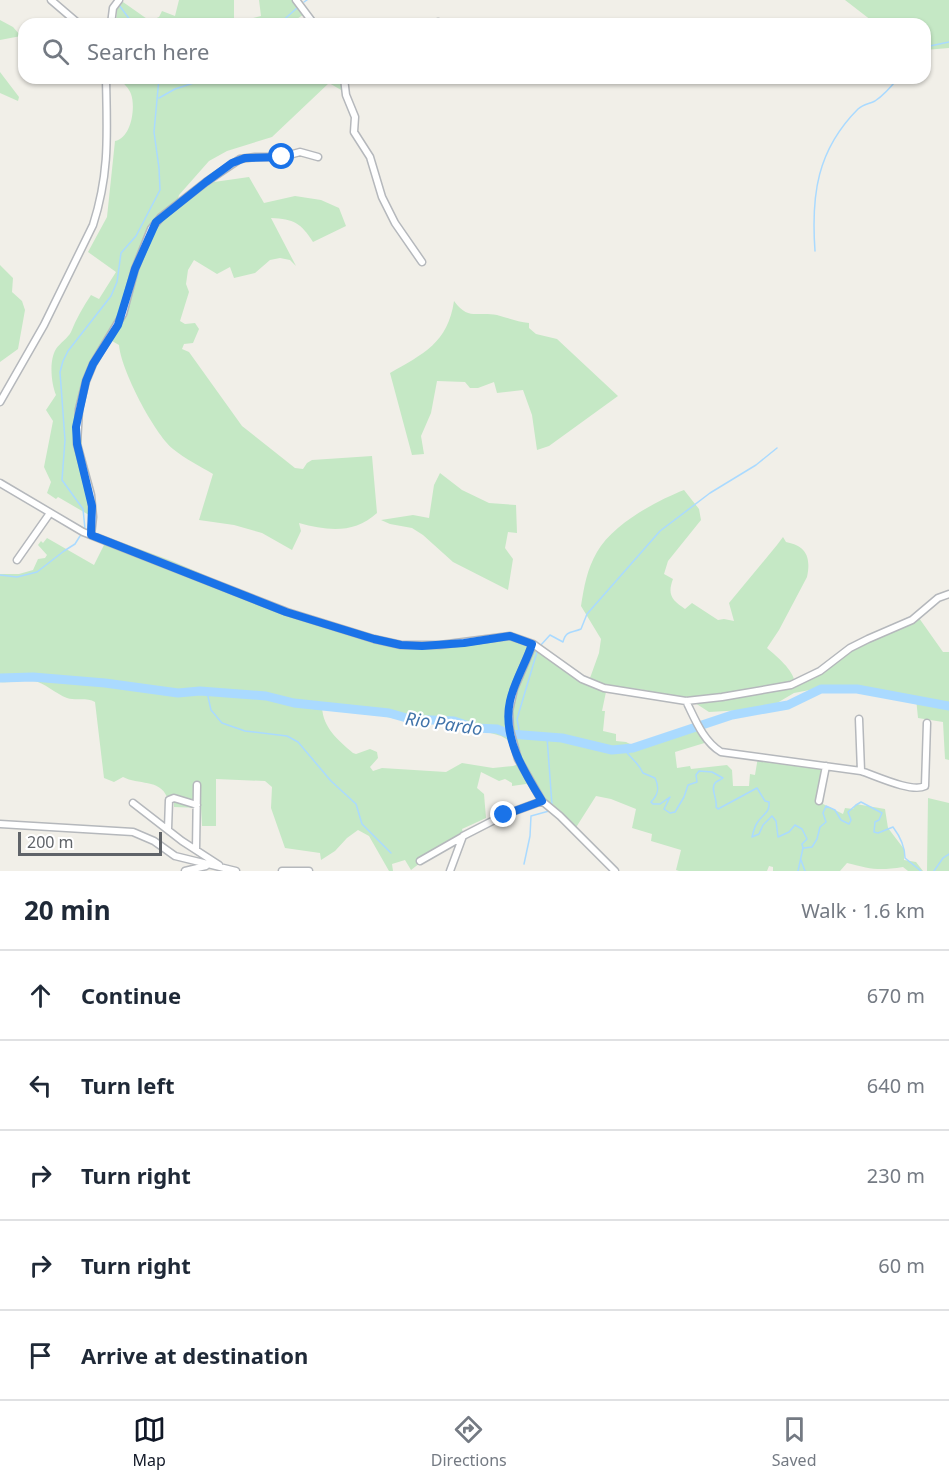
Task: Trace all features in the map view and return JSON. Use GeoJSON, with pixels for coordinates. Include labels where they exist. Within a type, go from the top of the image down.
{"type":"FeatureCollection","features":[{"type":"Feature","properties":{"kind":"street"},"geometry":{"type":"LineString","coordinates":[[51,0],[72,18]]}},
{"type":"Feature","properties":{"kind":"street"},"geometry":{"type":"LineString","coordinates":[[112,18],[113,8],[119,0]]}},
{"type":"Feature","properties":{"kind":"street"},"geometry":{"type":"LineString","coordinates":[[296,0],[310,18]]}},
{"type":"Feature","properties":{"kind":"street"},"geometry":{"type":"LineString","coordinates":[[0,402],[44,325],[93,225],[108,147],[106,84]]}},
{"type":"Feature","properties":{"kind":"street"},"geometry":{"type":"LineString","coordinates":[[344,84],[345,95],[355,117],[356,137],[370,157],[382,197],[395,223],[422,262]]}},
{"type":"Feature","properties":{"kind":"street"},"geometry":{"type":"LineString","coordinates":[[91,535],[93,517],[91,495],[77,444],[79,410],[93,364],[123,314],[135,269],[151,229],[161,217],[240,159],[282,157],[300,152],[318,157]]}},
{"type":"Feature","properties":{"kind":"street"},"geometry":{"type":"LineString","coordinates":[[1,487],[91,535],[286,612],[401,645],[464,643],[510,636],[532,644],[592,684],[604,688],[686,701],[791,685],[820,671],[850,648],[912,620],[938,598],[949,594]]}},
{"type":"Feature","properties":{"kind":"street"},"geometry":{"type":"LineString","coordinates":[[17,560],[50,513]]}},
{"type":"Feature","properties":{"kind":"street"},"geometry":{"type":"LineString","coordinates":[[532,644],[510,700],[510,730],[524,772],[542,801],[615,871]]}},
{"type":"Feature","properties":{"kind":"street"},"geometry":{"type":"LineString","coordinates":[[686,701],[702,732],[721,752],[861,771],[920,789],[925,786],[927,723]]}},
{"type":"Feature","properties":{"kind":"street"},"geometry":{"type":"LineString","coordinates":[[859,719],[861,771]]}},
{"type":"Feature","properties":{"kind":"street"},"geometry":{"type":"LineString","coordinates":[[819,801],[826,766]]}},
{"type":"Feature","properties":{"kind":"street"},"geometry":{"type":"LineString","coordinates":[[196,850],[197,785]]}},
{"type":"Feature","properties":{"kind":"street"},"geometry":{"type":"LineString","coordinates":[[168,829],[169,800],[174,798],[197,805]]}},
{"type":"Feature","properties":{"kind":"street"},"geometry":{"type":"LineString","coordinates":[[420,861],[504,815],[542,801]]}},
{"type":"Feature","properties":{"kind":"street"},"geometry":{"type":"LineString","coordinates":[[133,803],[196,850],[222,866],[236,871]]}},
{"type":"Feature","properties":{"kind":"street"},"geometry":{"type":"LineString","coordinates":[[0,824],[133,832],[154,841],[175,856],[222,866]]}},
{"type":"Feature","properties":{"kind":"street"},"geometry":{"type":"LineString","coordinates":[[450,871],[463,836]]}},
{"type":"Feature","properties":{"kind":"street"},"geometry":{"type":"LineString","coordinates":[[185,871],[210,865]]}},
{"type":"Feature","properties":{"kind":"street"},"geometry":{"type":"LineString","coordinates":[[282,871],[309,871]]}},
{"type":"Feature","properties":{"kind":"green space"},"geometry":{"type":"Polygon","coordinates":[[[179,0],[234,0],[234,18],[157,18],[162,11],[175,16],[179,0]]]}},
{"type":"Feature","properties":{"kind":"green space"},"geometry":{"type":"Polygon","coordinates":[[[259,0],[294,0],[306,13],[298,18],[253,18],[261,16],[259,0]]]}},
{"type":"Feature","properties":{"kind":"green space"},"geometry":{"type":"Polygon","coordinates":[[[845,0],[949,0],[949,48],[931,50],[931,18],[868,18],[845,0]]]}},
{"type":"Feature","properties":{"kind":"green space"},"geometry":{"type":"Polygon","coordinates":[[[123,2],[146,18],[116,18],[117,9],[123,2]]]}},
{"type":"Feature","properties":{"kind":"green space"},"geometry":{"type":"Polygon","coordinates":[[[0,20],[13,27],[18,33],[18,37],[0,40],[0,20]]]}},
{"type":"Feature","properties":{"kind":"green space"},"geometry":{"type":"Polygon","coordinates":[[[0,72],[19,97],[18,101],[0,93],[0,72]]]}},
{"type":"Feature","properties":{"kind":"green space"},"geometry":{"type":"Polygon","coordinates":[[[124,84],[328,84],[272,137],[227,151],[209,161],[178,199],[182,202],[214,182],[249,177],[264,203],[295,196],[321,200],[339,208],[346,226],[313,242],[305,230],[296,223],[271,218],[296,266],[290,260],[280,258],[270,260],[255,273],[234,278],[230,267],[217,274],[194,260],[188,270],[186,284],[189,292],[180,321],[185,324],[195,323],[199,329],[193,343],[184,344],[182,349],[189,352],[242,426],[295,468],[303,469],[312,460],[372,456],[377,513],[359,525],[330,529],[299,523],[301,531],[292,550],[262,533],[234,525],[199,520],[213,474],[182,456],[165,441],[148,416],[132,385],[119,345],[112,341],[91,372],[81,410],[82,449],[92,488],[96,517],[47,493],[51,482],[44,467],[53,421],[46,410],[56,395],[52,359],[58,347],[70,334],[91,295],[99,299],[116,272],[88,252],[107,217],[115,141],[125,134],[131,122],[133,107],[131,94],[124,84]]]}},
{"type":"Feature","properties":{"kind":"green space"},"geometry":{"type":"Polygon","coordinates":[[[331,84],[347,84],[348,94],[331,84]]]}},
{"type":"Feature","properties":{"kind":"green space"},"geometry":{"type":"Polygon","coordinates":[[[0,265],[13,278],[12,292],[22,301],[25,310],[18,349],[0,362],[0,265]]]}},
{"type":"Feature","properties":{"kind":"green space"},"geometry":{"type":"Polygon","coordinates":[[[454,301],[469,313],[497,315],[529,323],[529,328],[536,334],[557,339],[618,396],[549,446],[537,450],[532,415],[523,390],[497,393],[494,382],[478,388],[470,388],[465,382],[437,381],[431,413],[421,436],[424,454],[412,455],[390,373],[423,353],[440,337],[451,315],[454,301]]]}},
{"type":"Feature","properties":{"kind":"green space"},"geometry":{"type":"Polygon","coordinates":[[[440,473],[462,490],[489,503],[516,505],[517,533],[508,532],[505,548],[513,559],[508,590],[453,562],[412,528],[381,520],[413,515],[429,518],[434,485],[440,473]]]}},
{"type":"Feature","properties":{"kind":"green space"},"geometry":{"type":"Polygon","coordinates":[[[684,490],[699,509],[701,520],[668,561],[664,574],[673,579],[672,597],[685,609],[692,603],[718,620],[734,621],[729,603],[783,537],[786,542],[799,546],[806,554],[807,577],[767,648],[788,668],[795,683],[863,642],[919,618],[943,652],[949,652],[949,760],[945,759],[943,722],[918,718],[916,698],[889,696],[855,689],[820,688],[794,693],[777,703],[760,709],[709,712],[692,701],[678,697],[639,689],[607,687],[602,711],[605,711],[603,731],[616,734],[616,741],[626,742],[636,747],[693,725],[699,725],[711,741],[675,752],[677,768],[690,766],[691,769],[727,765],[732,770],[733,786],[749,786],[750,774],[755,775],[758,757],[827,766],[823,804],[843,814],[845,808],[853,809],[856,804],[885,809],[888,828],[904,849],[904,860],[916,862],[923,871],[908,871],[903,867],[874,869],[847,863],[840,871],[773,871],[773,867],[769,866],[767,871],[679,871],[676,870],[681,850],[651,841],[652,834],[632,828],[636,809],[596,796],[575,829],[545,806],[533,783],[512,786],[512,783],[505,779],[499,781],[481,772],[477,788],[484,794],[486,818],[462,829],[464,837],[429,856],[411,870],[405,860],[392,864],[393,871],[389,871],[369,836],[358,830],[335,851],[321,860],[320,853],[285,848],[271,808],[272,787],[265,781],[216,779],[216,826],[202,826],[201,808],[174,807],[174,797],[167,797],[159,787],[123,777],[114,782],[104,778],[95,702],[67,698],[37,682],[0,682],[0,574],[19,574],[33,570],[38,559],[45,558],[47,555],[38,545],[47,538],[94,565],[105,543],[96,533],[172,561],[207,576],[248,598],[383,639],[414,644],[503,637],[539,651],[586,682],[590,678],[599,653],[601,639],[581,606],[586,578],[594,558],[604,542],[624,523],[648,507],[684,490]],[[322,707],[328,727],[353,753],[370,749],[377,752],[378,758],[370,767],[373,771],[382,768],[446,772],[462,763],[493,768],[519,764],[508,740],[501,736],[466,726],[416,723],[353,710],[322,707]]]}},
{"type":"Feature","properties":{"kind":"green space"},"geometry":{"type":"Polygon","coordinates":[[[928,798],[949,803],[949,871],[927,871],[928,798]]]}},
{"type":"Feature","properties":{"kind":"waterway"},"geometry":{"type":"LineString","coordinates":[[119,5],[129,18]]}},
{"type":"Feature","properties":{"kind":"waterway"},"geometry":{"type":"LineString","coordinates":[[286,18],[297,8]]}},
{"type":"Feature","properties":{"kind":"waterway"},"geometry":{"type":"LineString","coordinates":[[931,46],[949,42]]}},
{"type":"Feature","properties":{"kind":"waterway"},"geometry":{"type":"LineString","coordinates":[[85,529],[83,509],[62,480],[65,440],[60,372],[68,351],[111,296],[117,282],[121,253],[136,236],[160,190],[154,132],[158,84]]}},
{"type":"Feature","properties":{"kind":"waterway"},"geometry":{"type":"LineString","coordinates":[[159,98],[190,84]]}},
{"type":"Feature","properties":{"kind":"waterway"},"geometry":{"type":"LineString","coordinates":[[815,251],[816,192],[825,157],[833,141],[858,109],[878,99],[893,84]]}},
{"type":"Feature","properties":{"kind":"waterway"},"geometry":{"type":"LineString","coordinates":[[540,646],[550,635],[563,642],[568,634],[581,629],[587,614],[660,531],[710,493],[756,465],[777,448]]}},
{"type":"Feature","properties":{"kind":"waterway"},"geometry":{"type":"LineString","coordinates":[[0,575],[17,577],[37,572],[75,544],[80,536]]}},
{"type":"Feature","properties":{"kind":"waterway"},"geometry":{"type":"LineString","coordinates":[[518,735],[517,719],[537,652]]}},
{"type":"Feature","properties":{"kind":"waterway","name":"Rio Pardo"},"geometry":{"type":"LineString","coordinates":[[0,678],[33,677],[105,683],[178,693],[200,691],[266,696],[294,703],[389,713],[410,719],[454,721],[475,728],[497,729],[510,734],[562,738],[612,750],[633,748],[732,715],[788,705],[821,689],[857,689],[949,706]]}},
{"type":"Feature","properties":{"kind":"waterway"},"geometry":{"type":"LineString","coordinates":[[207,692],[211,710],[222,723],[245,731],[287,736],[298,742],[331,781],[356,804],[362,824],[391,853]]}},
{"type":"Feature","properties":{"kind":"waterway"},"geometry":{"type":"LineString","coordinates":[[547,737],[552,805]]}},
{"type":"Feature","properties":{"kind":"waterway"},"geometry":{"type":"LineString","coordinates":[[625,750],[643,773],[655,778],[658,791],[651,802],[660,804],[670,797],[664,809],[670,813],[675,812],[688,785],[697,782],[696,775],[699,771],[712,772],[723,778],[714,785],[718,809],[757,788],[765,801],[769,802],[769,806],[767,812],[756,824],[752,837],[759,834],[763,825],[772,816],[776,821],[778,837],[789,832],[795,825],[802,829],[807,839],[802,844],[798,871]]}},
{"type":"Feature","properties":{"kind":"waterway"},"geometry":{"type":"LineString","coordinates":[[804,848],[812,847],[820,827],[826,822],[823,813],[826,806],[835,810],[841,820],[849,824],[851,820],[848,812],[861,802],[882,813],[879,820],[875,822],[874,832],[878,833],[893,827],[901,841],[905,858],[921,871]]}},
{"type":"Feature","properties":{"kind":"waterway"},"geometry":{"type":"LineString","coordinates":[[524,864],[530,836],[531,816],[549,811]]}},
{"type":"Feature","properties":{"kind":"waterway"},"geometry":{"type":"LineString","coordinates":[[934,871],[943,858],[949,854]]}},
{"type":"Feature","properties":{"kind":"waterway"},"geometry":{"type":"LineString","coordinates":[[801,860],[805,871]]}},
{"type":"Feature","properties":{"kind":"route"},"geometry":{"type":"LineString","coordinates":[[282,157],[245,158],[232,163],[161,217],[151,229],[135,269],[123,314],[93,364],[79,410],[76,427],[77,444],[91,495],[93,517],[91,535],[286,612],[374,639],[401,645],[422,646],[510,636],[532,644],[510,700],[510,730],[518,759],[542,801],[504,815]]}}]}
